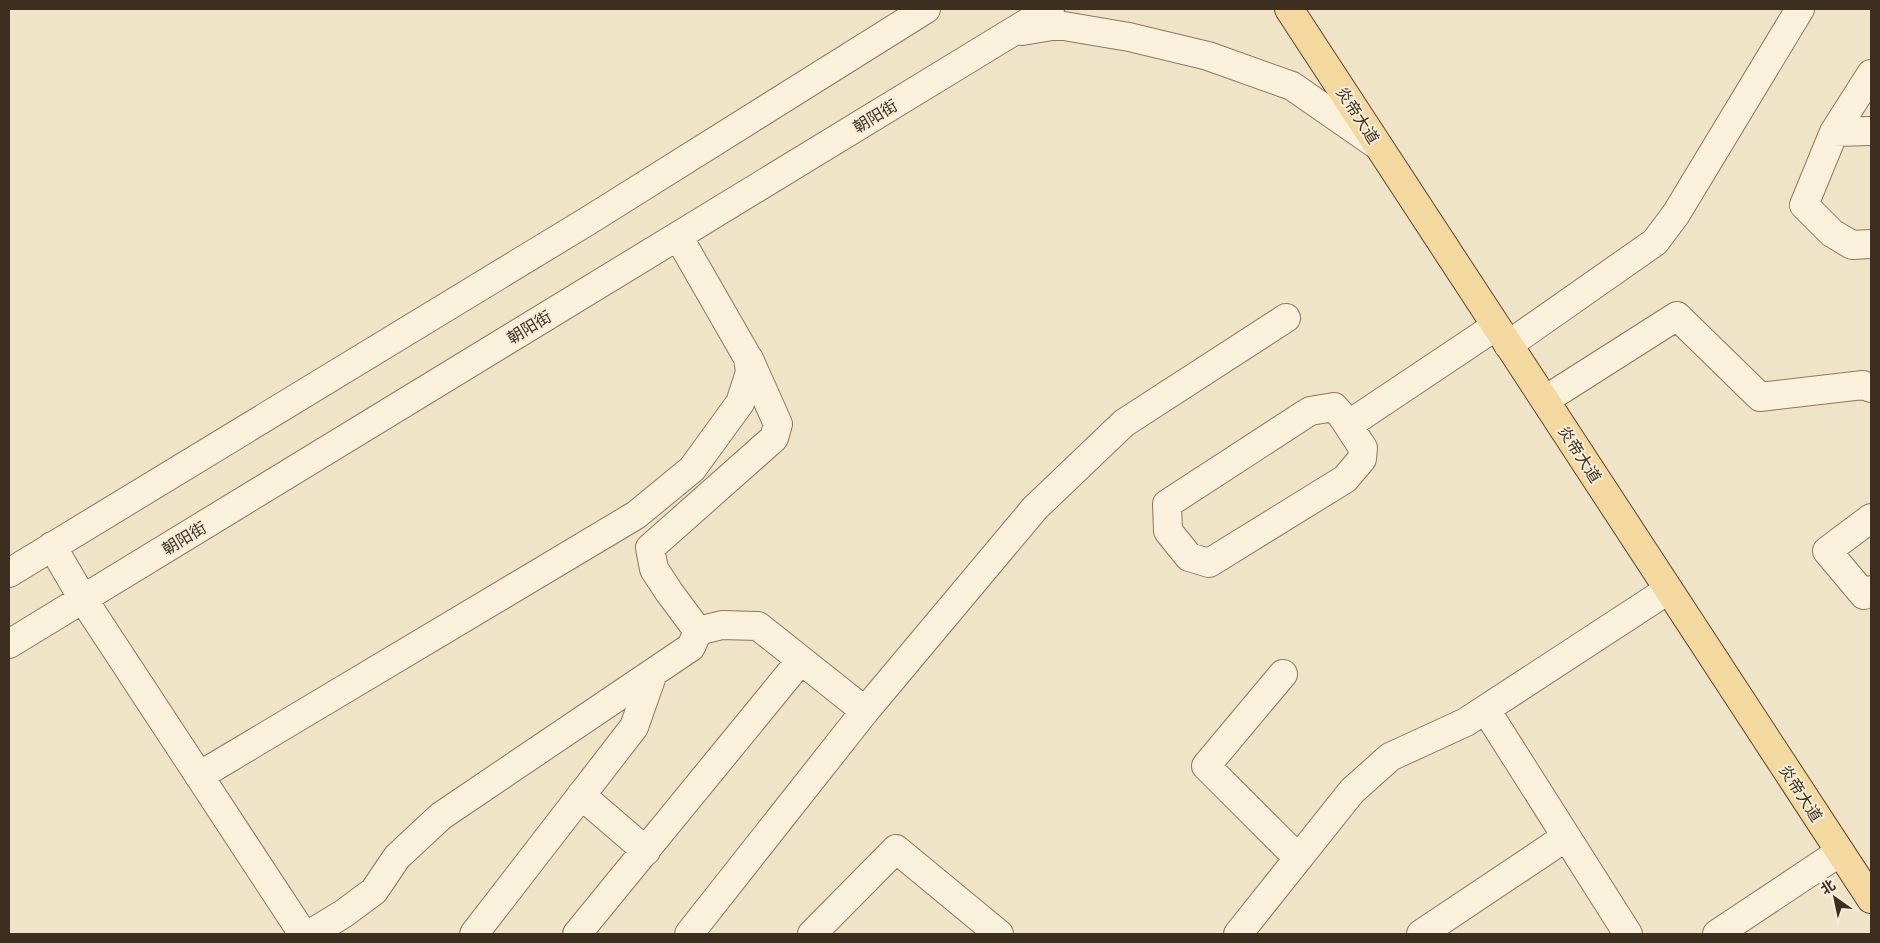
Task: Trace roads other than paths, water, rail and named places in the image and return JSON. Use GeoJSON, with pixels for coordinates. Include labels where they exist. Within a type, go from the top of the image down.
{"type":"FeatureCollection","features":[{"type":"Feature","properties":{"kind":"main road","name":"炎帝大道"},"geometry":{"type":"LineString","coordinates":[[1289,9],[1871,899]]}},
{"type":"Feature","properties":{"kind":"street"},"geometry":{"type":"LineString","coordinates":[[9,572],[592,219],[926,9]]}},
{"type":"Feature","properties":{"kind":"street","name":"朝阳街"},"geometry":{"type":"LineString","coordinates":[[9,644],[1050,9]]}},
{"type":"Feature","properties":{"kind":"street"},"geometry":{"type":"LineString","coordinates":[[1348,425],[1502,336],[1655,242],[1676,214],[1800,9]]}},
{"type":"Feature","properties":{"kind":"street"},"geometry":{"type":"LineString","coordinates":[[1011,32],[1058,25],[1129,37],[1208,56],[1292,86],[1377,145]]}},
{"type":"Feature","properties":{"kind":"street"},"geometry":{"type":"LineString","coordinates":[[1871,74],[1834,132],[1804,205],[1832,233],[1852,245],[1871,244]]}},
{"type":"Feature","properties":{"kind":"street"},"geometry":{"type":"LineString","coordinates":[[1834,132],[1871,131]]}},
{"type":"Feature","properties":{"kind":"street"},"geometry":{"type":"LineString","coordinates":[[678,236],[748,358],[778,424],[774,438],[650,548],[654,569],[698,631]]}},
{"type":"Feature","properties":{"kind":"street"},"geometry":{"type":"LineString","coordinates":[[1545,400],[1677,316],[1760,398],[1863,385],[1871,388]]}},
{"type":"Feature","properties":{"kind":"street"},"geometry":{"type":"LineString","coordinates":[[689,934],[866,711],[1035,508],[1124,423],[1286,318]]}},
{"type":"Feature","properties":{"kind":"street"},"geometry":{"type":"LineString","coordinates":[[199,776],[636,515],[692,468],[740,403],[750,372],[748,358]]}},
{"type":"Feature","properties":{"kind":"street"},"geometry":{"type":"LineString","coordinates":[[1334,407],[1348,425],[1364,448],[1362,459],[1344,479],[1209,563],[1189,557],[1168,530],[1167,504],[1310,411],[1334,407]]}},
{"type":"Feature","properties":{"kind":"street"},"geometry":{"type":"LineString","coordinates":[[1871,518],[1827,551],[1864,595],[1871,590]]}},
{"type":"Feature","properties":{"kind":"street"},"geometry":{"type":"LineString","coordinates":[[52,546],[83,599],[303,934]]}},
{"type":"Feature","properties":{"kind":"street"},"geometry":{"type":"LineString","coordinates":[[1238,934],[1352,791],[1390,757],[1466,722],[1486,710],[1668,590]]}},
{"type":"Feature","properties":{"kind":"street"},"geometry":{"type":"LineString","coordinates":[[698,631],[722,625],[758,626],[866,711]]}},
{"type":"Feature","properties":{"kind":"street"},"geometry":{"type":"LineString","coordinates":[[310,934],[343,914],[374,891],[397,857],[441,816],[692,647],[698,631]]}},
{"type":"Feature","properties":{"kind":"street"},"geometry":{"type":"LineString","coordinates":[[577,934],[801,660]]}},
{"type":"Feature","properties":{"kind":"street"},"geometry":{"type":"LineString","coordinates":[[474,934],[634,726],[652,673]]}},
{"type":"Feature","properties":{"kind":"street"},"geometry":{"type":"LineString","coordinates":[[1283,674],[1206,766],[1298,858]]}},
{"type":"Feature","properties":{"kind":"street"},"geometry":{"type":"LineString","coordinates":[[1486,710],[1628,934]]}},
{"type":"Feature","properties":{"kind":"street"},"geometry":{"type":"LineString","coordinates":[[581,795],[646,851]]}},
{"type":"Feature","properties":{"kind":"street"},"geometry":{"type":"LineString","coordinates":[[1421,934],[1566,837]]}},
{"type":"Feature","properties":{"kind":"street"},"geometry":{"type":"LineString","coordinates":[[812,934],[896,850],[999,934]]}},
{"type":"Feature","properties":{"kind":"street"},"geometry":{"type":"LineString","coordinates":[[1716,934],[1840,852]]}}]}
